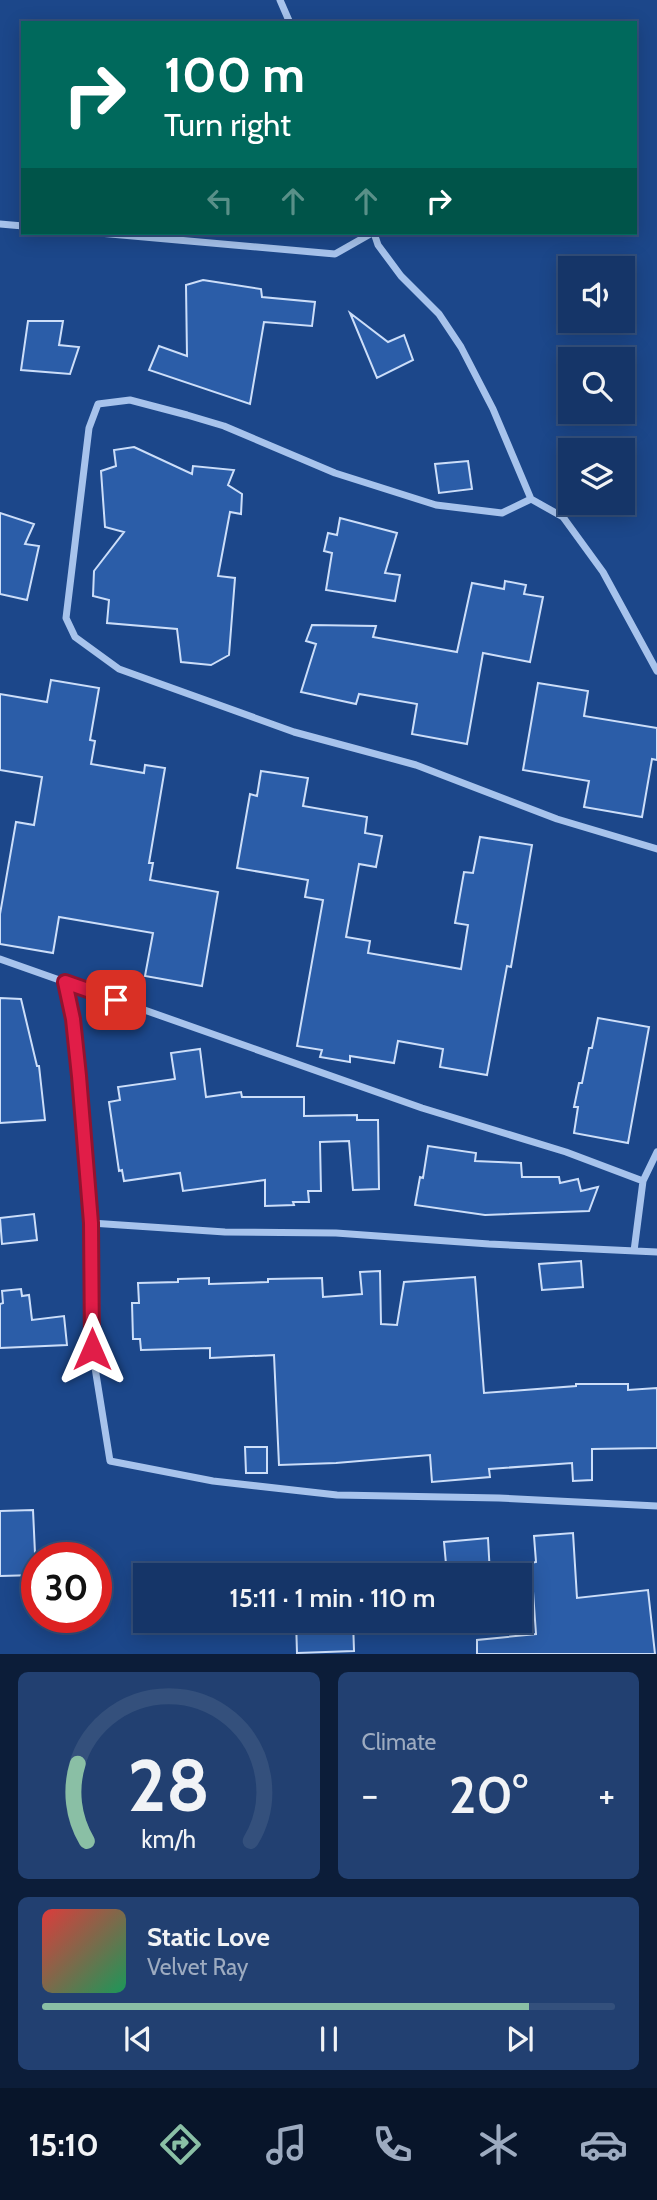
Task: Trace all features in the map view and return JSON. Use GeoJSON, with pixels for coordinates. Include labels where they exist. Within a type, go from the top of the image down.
{"type":"FeatureCollection","features":[{"type":"Feature","properties":{"kind":"street"},"geometry":{"type":"LineString","coordinates":[[280,0],[289,21]]}},
{"type":"Feature","properties":{"kind":"street"},"geometry":{"type":"LineString","coordinates":[[0,224],[21,226]]}},
{"type":"Feature","properties":{"kind":"street"},"geometry":{"type":"LineString","coordinates":[[121,235],[335,254],[369,235]]}},
{"type":"Feature","properties":{"kind":"street"},"geometry":{"type":"LineString","coordinates":[[374,235],[401,276],[439,314],[461,347],[493,409],[531,499],[563,517],[603,572],[657,671]]}},
{"type":"Feature","properties":{"kind":"street"},"geometry":{"type":"LineString","coordinates":[[531,499],[502,513],[436,505],[335,473],[224,426],[130,400],[98,404],[89,428],[66,618],[75,637],[119,669],[295,732],[416,765],[557,819],[657,849]]}},
{"type":"Feature","properties":{"kind":"street"},"geometry":{"type":"LineString","coordinates":[[0,958],[422,1108],[566,1152],[643,1181]]}},
{"type":"Feature","properties":{"kind":"street"},"geometry":{"type":"LineString","coordinates":[[65,982],[77,1053],[91,1223],[92,1349],[110,1461],[212,1480],[337,1495],[499,1498],[657,1506]]}},
{"type":"Feature","properties":{"kind":"street"},"geometry":{"type":"LineString","coordinates":[[634,1251],[643,1181],[657,1152]]}},
{"type":"Feature","properties":{"kind":"street"},"geometry":{"type":"LineString","coordinates":[[91,1223],[225,1232],[336,1233],[657,1252]]}},
{"type":"Feature","properties":{"kind":"building"},"geometry":{"type":"Polygon","coordinates":[[[203,280],[261,289],[262,297],[315,302],[312,326],[264,322],[250,404],[149,370],[159,346],[187,356],[186,285],[203,280]]]}},
{"type":"Feature","properties":{"kind":"building"},"geometry":{"type":"Polygon","coordinates":[[[350,313],[388,342],[404,335],[413,360],[377,378],[350,313]]]}},
{"type":"Feature","properties":{"kind":"building"},"geometry":{"type":"Polygon","coordinates":[[[28,321],[63,321],[59,345],[79,347],[70,374],[21,370],[28,321]]]}},
{"type":"Feature","properties":{"kind":"building"},"geometry":{"type":"Polygon","coordinates":[[[134,447],[192,474],[193,466],[234,470],[228,485],[242,494],[241,514],[230,512],[218,576],[235,578],[229,655],[211,665],[181,662],[177,629],[107,623],[109,600],[93,596],[94,571],[124,532],[105,527],[101,471],[116,466],[114,450],[134,447]]]}},
{"type":"Feature","properties":{"kind":"building"},"geometry":{"type":"Polygon","coordinates":[[[468,461],[472,489],[439,493],[435,464],[468,461]]]}},
{"type":"Feature","properties":{"kind":"building"},"geometry":{"type":"Polygon","coordinates":[[[0,513],[34,524],[25,544],[39,546],[27,600],[0,594],[0,513]]]}},
{"type":"Feature","properties":{"kind":"building"},"geometry":{"type":"Polygon","coordinates":[[[340,518],[397,533],[385,573],[400,575],[395,601],[326,590],[332,553],[324,551],[328,533],[337,535],[340,518]]]}},
{"type":"Feature","properties":{"kind":"building"},"geometry":{"type":"Polygon","coordinates":[[[505,581],[526,585],[524,594],[543,597],[530,662],[483,653],[467,744],[412,734],[417,704],[359,694],[356,704],[301,692],[316,644],[306,641],[312,625],[376,626],[373,637],[457,652],[472,583],[504,589],[505,581]]]}},
{"type":"Feature","properties":{"kind":"building"},"geometry":{"type":"Polygon","coordinates":[[[51,680],[99,688],[90,740],[95,741],[91,764],[144,773],[145,765],[165,768],[149,863],[153,863],[150,880],[218,892],[202,986],[145,976],[153,933],[59,917],[53,953],[0,944],[0,914],[16,822],[34,825],[42,777],[0,770],[0,694],[47,702],[51,680]]]}},
{"type":"Feature","properties":{"kind":"building"},"geometry":{"type":"Polygon","coordinates":[[[538,683],[588,691],[584,716],[657,728],[657,760],[652,759],[642,817],[584,807],[589,781],[523,770],[538,683]]]}},
{"type":"Feature","properties":{"kind":"building"},"geometry":{"type":"Polygon","coordinates":[[[261,771],[308,778],[303,806],[367,817],[365,833],[382,836],[376,867],[359,864],[346,937],[370,941],[368,953],[461,969],[468,925],[455,923],[464,872],[473,873],[480,837],[532,845],[511,967],[507,966],[487,1075],[440,1067],[443,1049],[398,1041],[394,1063],[350,1056],[350,1062],[320,1057],[322,1050],[297,1046],[323,900],[305,897],[308,880],[237,868],[250,794],[257,796],[261,771]]]}},
{"type":"Feature","properties":{"kind":"building"},"geometry":{"type":"Polygon","coordinates":[[[0,998],[21,999],[39,1066],[45,1120],[0,1123],[0,998]]]}},
{"type":"Feature","properties":{"kind":"building"},"geometry":{"type":"Polygon","coordinates":[[[598,1018],[649,1027],[628,1143],[574,1133],[578,1107],[574,1107],[579,1083],[582,1083],[598,1018]]]}},
{"type":"Feature","properties":{"kind":"building"},"geometry":{"type":"Polygon","coordinates":[[[200,1049],[206,1097],[241,1092],[242,1097],[304,1097],[304,1116],[357,1115],[357,1120],[378,1120],[379,1189],[353,1190],[349,1141],[320,1142],[321,1191],[308,1191],[309,1202],[293,1202],[294,1205],[265,1206],[265,1180],[183,1191],[180,1173],[124,1181],[122,1170],[119,1171],[109,1102],[120,1100],[118,1087],[175,1079],[171,1053],[200,1049]]]}},
{"type":"Feature","properties":{"kind":"building"},"geometry":{"type":"Polygon","coordinates":[[[428,1146],[476,1153],[475,1161],[521,1163],[522,1177],[559,1177],[560,1183],[578,1179],[581,1191],[598,1187],[589,1211],[485,1215],[415,1205],[428,1146]]]}},
{"type":"Feature","properties":{"kind":"building"},"geometry":{"type":"Polygon","coordinates":[[[34,1214],[37,1240],[2,1244],[0,1218],[34,1214]]]}},
{"type":"Feature","properties":{"kind":"building"},"geometry":{"type":"Polygon","coordinates":[[[581,1261],[583,1287],[542,1290],[539,1264],[581,1261]]]}},
{"type":"Feature","properties":{"kind":"building"},"geometry":{"type":"Polygon","coordinates":[[[380,1271],[381,1324],[397,1325],[404,1282],[475,1277],[484,1393],[576,1384],[628,1384],[628,1390],[657,1388],[657,1448],[592,1449],[592,1480],[573,1481],[572,1463],[489,1469],[490,1477],[432,1482],[430,1455],[279,1465],[274,1355],[210,1358],[210,1348],[141,1350],[140,1339],[133,1339],[132,1303],[139,1303],[138,1283],[209,1278],[209,1284],[322,1278],[323,1297],[362,1294],[360,1272],[380,1271]]]}},
{"type":"Feature","properties":{"kind":"building"},"geometry":{"type":"Polygon","coordinates":[[[21,1289],[22,1296],[29,1295],[32,1320],[64,1316],[67,1345],[0,1348],[2,1291],[21,1289]]]}},
{"type":"Feature","properties":{"kind":"building"},"geometry":{"type":"Polygon","coordinates":[[[245,1447],[267,1447],[267,1473],[246,1473],[245,1447]]]}},
{"type":"Feature","properties":{"kind":"building"},"geometry":{"type":"Polygon","coordinates":[[[33,1510],[34,1542],[21,1542],[21,1575],[0,1576],[0,1511],[33,1510]]]}},
{"type":"Feature","properties":{"kind":"building"},"geometry":{"type":"Polygon","coordinates":[[[573,1533],[577,1598],[648,1590],[655,1654],[477,1654],[477,1640],[536,1634],[531,1563],[536,1562],[534,1536],[573,1533]]]}},
{"type":"Feature","properties":{"kind":"building"},"geometry":{"type":"Polygon","coordinates":[[[488,1538],[489,1563],[446,1563],[444,1542],[488,1538]]]}},
{"type":"Feature","properties":{"kind":"building"},"geometry":{"type":"Polygon","coordinates":[[[296,1633],[353,1633],[354,1651],[297,1653],[296,1633]]]}},
{"type":"Feature","properties":{"kind":"route"},"geometry":{"type":"LineString","coordinates":[[92,1349],[91,1223],[73,1019],[65,982],[116,1000]]}}]}
